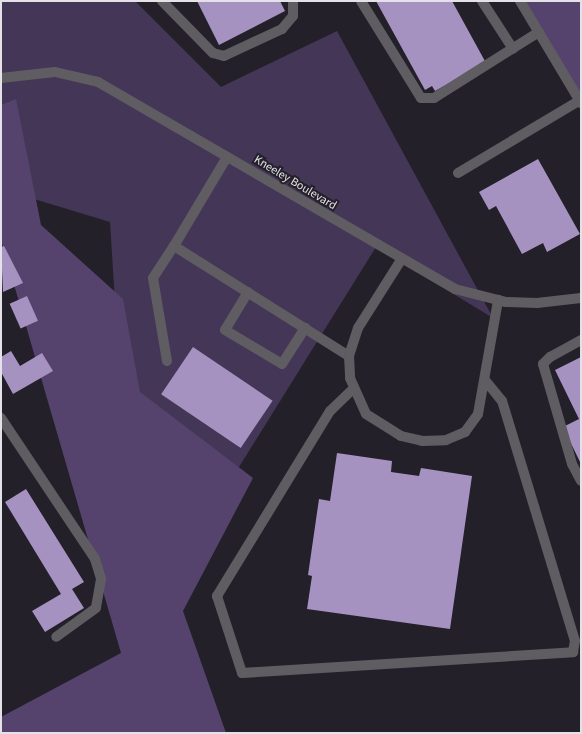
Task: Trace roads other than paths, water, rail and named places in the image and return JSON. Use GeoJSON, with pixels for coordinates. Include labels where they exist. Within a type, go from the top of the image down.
{"type":"FeatureCollection","features":[{"type":"Feature","properties":{"kind":"street"},"geometry":{"type":"LineString","coordinates":[[162,1],[214,53],[224,56],[282,29],[293,16],[293,1]]}},
{"type":"Feature","properties":{"kind":"street"},"geometry":{"type":"LineString","coordinates":[[361,1],[421,98],[434,98],[539,32]]}},
{"type":"Feature","properties":{"kind":"street"},"geometry":{"type":"LineString","coordinates":[[482,1],[513,49]]}},
{"type":"Feature","properties":{"kind":"street"},"geometry":{"type":"LineString","coordinates":[[458,173],[580,102],[520,1]]}},
{"type":"Feature","properties":{"kind":"street","name":"Kneeley Boulevard"},"geometry":{"type":"LineString","coordinates":[[1,78],[56,72],[98,82],[400,260],[454,289],[498,300],[537,303],[581,298]]}},
{"type":"Feature","properties":{"kind":"street"},"geometry":{"type":"LineString","coordinates":[[167,361],[153,278],[174,246],[227,157]]}},
{"type":"Feature","properties":{"kind":"street"},"geometry":{"type":"LineString","coordinates":[[174,246],[349,356]]}},
{"type":"Feature","properties":{"kind":"street"},"geometry":{"type":"LineString","coordinates":[[400,260],[358,328],[349,356],[354,388],[366,414],[378,425],[422,441],[446,440],[465,432],[478,414],[486,380],[498,300]]}},
{"type":"Feature","properties":{"kind":"street"},"geometry":{"type":"LineString","coordinates":[[248,292],[225,330],[282,364],[305,328]]}},
{"type":"Feature","properties":{"kind":"street"},"geometry":{"type":"LineString","coordinates":[[581,340],[550,357],[543,364],[572,464],[581,481]]}},
{"type":"Feature","properties":{"kind":"street"},"geometry":{"type":"LineString","coordinates":[[354,388],[330,410],[217,596],[242,673],[573,652],[575,641],[502,402],[486,380]]}},
{"type":"Feature","properties":{"kind":"street"},"geometry":{"type":"LineString","coordinates":[[1,418],[95,559],[101,579],[96,608],[56,637]]}}]}
